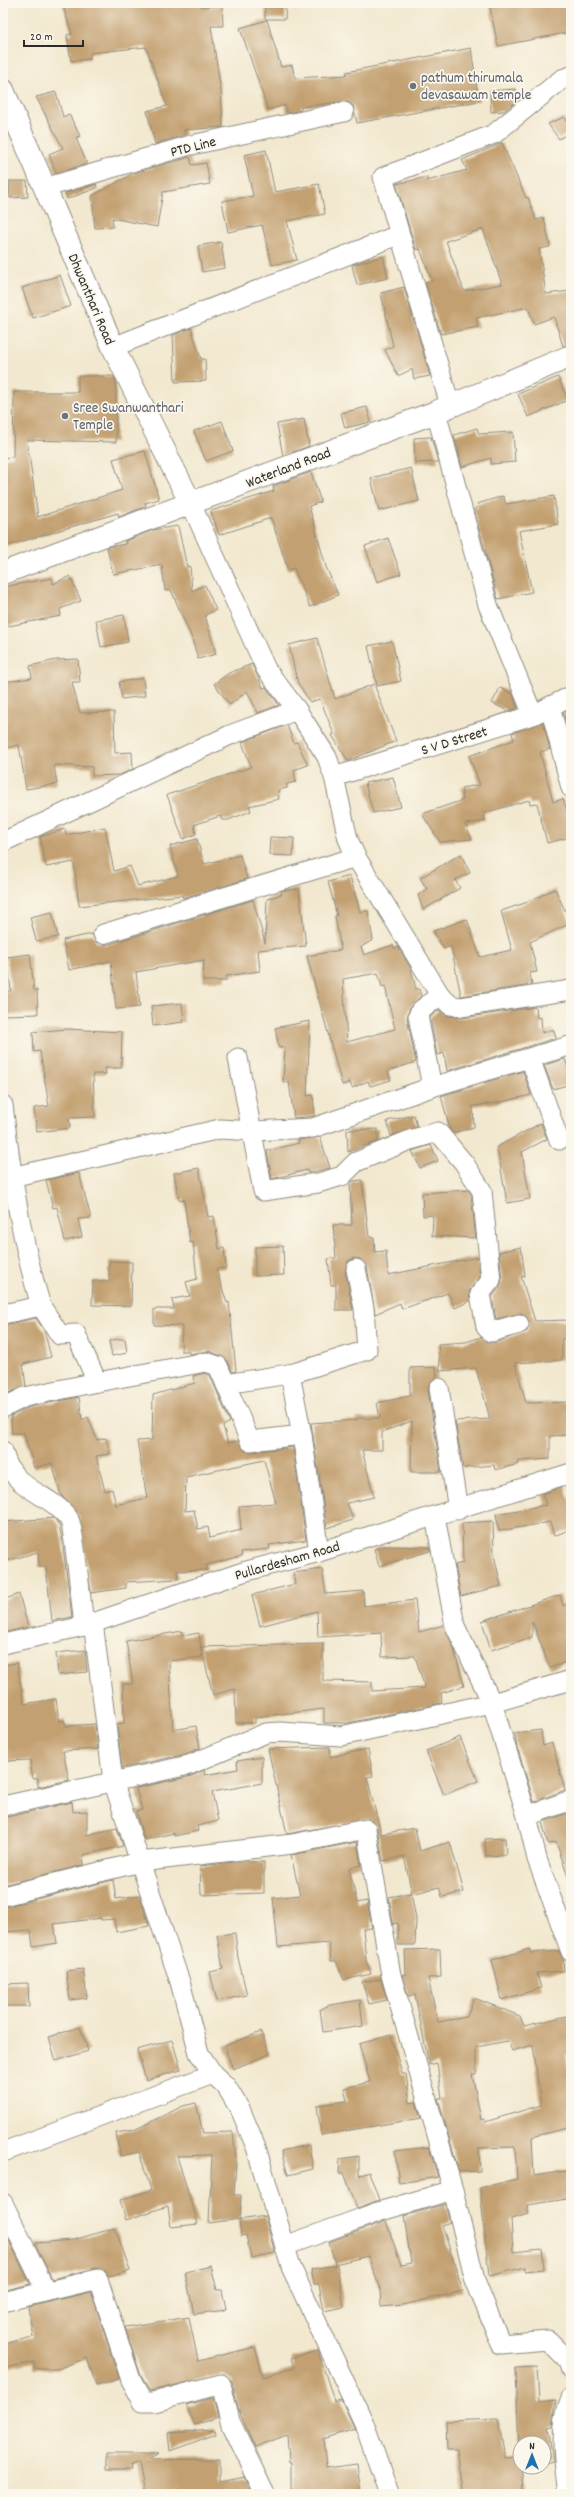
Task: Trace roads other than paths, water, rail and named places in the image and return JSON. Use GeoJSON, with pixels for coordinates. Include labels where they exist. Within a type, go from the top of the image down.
{"type":"FeatureCollection","features":[{"type":"Feature","properties":{"kind":"main road","name":"Dhwanthari Road"},"geometry":{"type":"LineString","coordinates":[[3,90],[113,347],[191,504]]}},
{"type":"Feature","properties":{"kind":"main road","name":"Waterland Road"},"geometry":{"type":"LineString","coordinates":[[3,572],[191,504],[443,409],[571,356]]}},
{"type":"Feature","properties":{"kind":"street"},"geometry":{"type":"LineString","coordinates":[[533,715],[488,605],[443,409],[382,177],[494,134],[562,79],[571,76]]}},
{"type":"Feature","properties":{"kind":"street","name":"PTD Line"},"geometry":{"type":"LineString","coordinates":[[44,188],[187,146],[344,112]]}},
{"type":"Feature","properties":{"kind":"street"},"geometry":{"type":"LineString","coordinates":[[113,347],[398,235]]}},
{"type":"Feature","properties":{"kind":"street"},"geometry":{"type":"LineString","coordinates":[[191,504],[266,669],[296,710],[327,757],[334,777],[348,839],[356,857],[440,995],[450,1005],[461,1007],[571,990]]}},
{"type":"Feature","properties":{"kind":"street","name":"S V D Street"},"geometry":{"type":"LineString","coordinates":[[334,777],[533,715],[571,696]]}},
{"type":"Feature","properties":{"kind":"street"},"geometry":{"type":"LineString","coordinates":[[550,706],[571,788]]}},
{"type":"Feature","properties":{"kind":"street"},"geometry":{"type":"LineString","coordinates":[[3,842],[230,735],[296,710]]}},
{"type":"Feature","properties":{"kind":"street"},"geometry":{"type":"LineString","coordinates":[[103,934],[356,857]]}},
{"type":"Feature","properties":{"kind":"street"},"geometry":{"type":"LineString","coordinates":[[432,1087],[418,1016],[420,1011],[440,995]]}},
{"type":"Feature","properties":{"kind":"street"},"geometry":{"type":"LineString","coordinates":[[7,1178],[220,1129],[253,1131],[313,1128],[432,1087],[569,1046]]}},
{"type":"Feature","properties":{"kind":"street"},"geometry":{"type":"LineString","coordinates":[[238,1058],[253,1131],[263,1191],[318,1184],[342,1176],[356,1162],[410,1140],[438,1132],[464,1163],[482,1191],[491,1280],[480,1294],[486,1327],[491,1332],[519,1324]]}},
{"type":"Feature","properties":{"kind":"street"},"geometry":{"type":"LineString","coordinates":[[530,1058],[559,1140]]}},
{"type":"Feature","properties":{"kind":"street"},"geometry":{"type":"LineString","coordinates":[[3,1104],[7,1178],[31,1271],[42,1306],[60,1335],[76,1334],[98,1382]]}},
{"type":"Feature","properties":{"kind":"street"},"geometry":{"type":"LineString","coordinates":[[226,1384],[290,1374],[367,1350],[364,1308],[356,1269]]}},
{"type":"Feature","properties":{"kind":"street"},"geometry":{"type":"LineString","coordinates":[[3,1314],[42,1306]]}},
{"type":"Feature","properties":{"kind":"street"},"geometry":{"type":"LineString","coordinates":[[3,1408],[25,1397],[206,1362],[218,1366],[250,1441],[302,1435]]}},
{"type":"Feature","properties":{"kind":"street"},"geometry":{"type":"LineString","coordinates":[[290,1374],[302,1435],[319,1552]]}},
{"type":"Feature","properties":{"kind":"street"},"geometry":{"type":"LineString","coordinates":[[439,1388],[458,1510]]}},
{"type":"Feature","properties":{"kind":"street"},"geometry":{"type":"LineString","coordinates":[[3,1451],[21,1484],[59,1506],[70,1521],[113,1780],[180,1982],[199,2053],[213,2074],[226,2086],[242,2111],[256,2147],[291,2267],[364,2423],[389,2494]]}},
{"type":"Feature","properties":{"kind":"street","name":"Pullardesham Road"},"geometry":{"type":"LineString","coordinates":[[3,1644],[88,1624],[243,1572],[319,1552],[458,1510],[571,1473]]}},
{"type":"Feature","properties":{"kind":"street"},"geometry":{"type":"LineString","coordinates":[[435,1516],[455,1626],[492,1703],[527,1816],[537,1859],[571,1952]]}},
{"type":"Feature","properties":{"kind":"street"},"geometry":{"type":"LineString","coordinates":[[3,1806],[113,1780],[189,1765],[266,1733],[280,1732],[341,1736],[492,1703],[571,1680]]}},
{"type":"Feature","properties":{"kind":"street"},"geometry":{"type":"LineString","coordinates":[[527,1816],[571,1800]]}},
{"type":"Feature","properties":{"kind":"street"},"geometry":{"type":"LineString","coordinates":[[3,1896],[140,1862],[292,1844],[366,1829],[391,1975],[453,2190],[475,2280],[501,2344],[548,2340],[568,2360],[571,2371]]}},
{"type":"Feature","properties":{"kind":"street"},"geometry":{"type":"LineString","coordinates":[[3,2152],[213,2074]]}},
{"type":"Feature","properties":{"kind":"street"},"geometry":{"type":"LineString","coordinates":[[285,2246],[378,2212],[453,2190]]}},
{"type":"Feature","properties":{"kind":"street"},"geometry":{"type":"LineString","coordinates":[[3,2203],[46,2290]]}},
{"type":"Feature","properties":{"kind":"street"},"geometry":{"type":"LineString","coordinates":[[3,2302],[46,2290],[98,2280],[131,2380],[143,2402],[220,2384],[230,2421],[265,2494]]}},
{"type":"Feature","properties":{"kind":"street"},"geometry":{"type":"LineString","coordinates":[[568,2494],[564,2425],[565,2412],[571,2398]]}},
{"type":"Feature","properties":{"kind":"place","name":"pathum thirumala devasawam temple"},"geometry":{"type":"Point","coordinates":[413,86]}},
{"type":"Feature","properties":{"kind":"place","name":"Sree Swanwanthari Temple"},"geometry":{"type":"Point","coordinates":[65,416]}}]}
